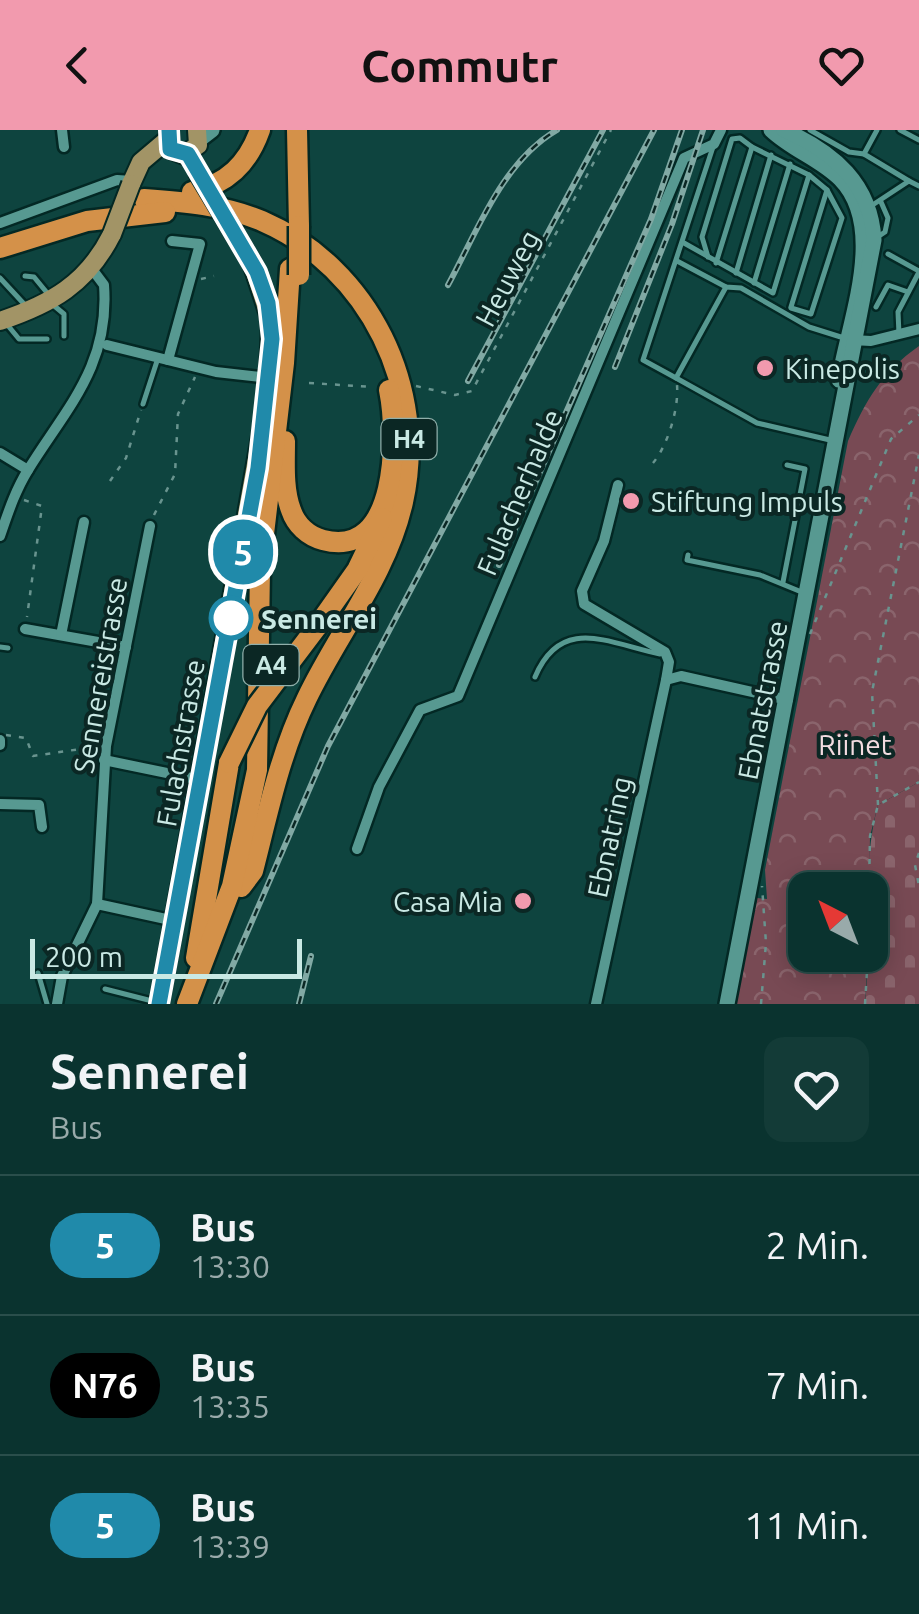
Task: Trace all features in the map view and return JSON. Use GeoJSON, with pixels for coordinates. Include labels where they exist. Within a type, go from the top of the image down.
{"type":"FeatureCollection","features":[{"type":"Feature","properties":{"kind":"highway","name":"H4"},"geometry":{"type":"LineString","coordinates":[[0,235],[135,186],[202,190],[228,178],[246,158],[260,130]]}},
{"type":"Feature","properties":{"kind":"highway","name":"A4"},"geometry":{"type":"LineString","coordinates":[[288,130],[295,223]]}},
{"type":"Feature","properties":{"kind":"highway","name":"A4"},"geometry":{"type":"LineString","coordinates":[[196,1004],[241,887],[270,762],[270,571],[284,441],[297,130]]}},
{"type":"Feature","properties":{"kind":"highway","name":"H4"},"geometry":{"type":"LineString","coordinates":[[135,186],[238,212],[272,226],[315,253],[348,284],[375,322],[394,362],[406,409],[407,474],[394,531],[296,722],[252,872],[241,887]]}},
{"type":"Feature","properties":{"kind":"highway","name":"H4"},"geometry":{"type":"LineString","coordinates":[[0,248],[87,220],[162,212],[233,223],[301,256],[348,302],[382,366],[394,437],[388,492],[369,549],[257,706],[228,763],[202,928],[184,1004]]}},
{"type":"Feature","properties":{"kind":"highway","name":"A4"},"geometry":{"type":"LineString","coordinates":[[184,1004],[232,886],[256,770],[260,568],[294,272]]}},
{"type":"Feature","properties":{"kind":"highway","name":"H4"},"geometry":{"type":"LineString","coordinates":[[284,441],[289,505],[298,524],[314,536],[341,542],[361,534],[374,520],[388,492]]}},
{"type":"Feature","properties":{"kind":"main road"},"geometry":{"type":"LineString","coordinates":[[2,321],[51,303],[92,268],[135,186],[188,143]]}},
{"type":"Feature","properties":{"kind":"main road","name":"Fulachstrasse"},"geometry":{"type":"LineString","coordinates":[[159,1004],[262,444],[271,320],[252,263],[188,143]]}},
{"type":"Feature","properties":{"kind":"street"},"geometry":{"type":"LineString","coordinates":[[62,130],[64,147]]}},
{"type":"Feature","properties":{"kind":"street","name":"Fulacherhalde"},"geometry":{"type":"LineString","coordinates":[[356,849],[379,787],[420,710],[458,696],[684,158],[714,144],[721,130]]}},
{"type":"Feature","properties":{"kind":"street"},"geometry":{"type":"LineString","coordinates":[[772,130],[834,174],[870,207]]}},
{"type":"Feature","properties":{"kind":"street","name":"Ebnatstrasse"},"geometry":{"type":"LineString","coordinates":[[728,1004],[874,240],[870,207],[850,173],[825,152],[784,130]]}},
{"type":"Feature","properties":{"kind":"street"},"geometry":{"type":"LineString","coordinates":[[0,223],[117,180],[135,186]]}},
{"type":"Feature","properties":{"kind":"street","name":"Ebnatstrasse"},"geometry":{"type":"LineString","coordinates":[[852,340],[870,207]]}},
{"type":"Feature","properties":{"kind":"street"},"geometry":{"type":"LineString","coordinates":[[163,359],[200,244],[172,240]]}},
{"type":"Feature","properties":{"kind":"street"},"geometry":{"type":"LineString","coordinates":[[0,536],[14,497],[28,470],[70,412],[100,342],[104,285],[92,268]]}},
{"type":"Feature","properties":{"kind":"street"},"geometry":{"type":"LineString","coordinates":[[852,340],[919,329]]}},
{"type":"Feature","properties":{"kind":"street"},"geometry":{"type":"LineString","coordinates":[[107,345],[197,368],[269,378]]}},
{"type":"Feature","properties":{"kind":"street"},"geometry":{"type":"LineString","coordinates":[[0,453],[28,470]]}},
{"type":"Feature","properties":{"kind":"street"},"geometry":{"type":"LineString","coordinates":[[618,485],[604,541],[582,591],[584,604],[618,628],[658,646],[669,662]]}},
{"type":"Feature","properties":{"kind":"street"},"geometry":{"type":"LineString","coordinates":[[61,635],[84,522]]}},
{"type":"Feature","properties":{"kind":"street","name":"Sennereistrasse"},"geometry":{"type":"LineString","coordinates":[[57,1004],[62,976],[97,904],[104,760],[150,526]]}},
{"type":"Feature","properties":{"kind":"street"},"geometry":{"type":"LineString","coordinates":[[25,629],[126,647]]}},
{"type":"Feature","properties":{"kind":"street","name":"Ebnatring"},"geometry":{"type":"LineString","coordinates":[[596,1004],[669,662]]}},
{"type":"Feature","properties":{"kind":"street"},"geometry":{"type":"LineString","coordinates":[[666,680],[681,676],[788,700]]}},
{"type":"Feature","properties":{"kind":"street"},"geometry":{"type":"LineString","coordinates":[[104,760],[201,780]]}},
{"type":"Feature","properties":{"kind":"street"},"geometry":{"type":"LineString","coordinates":[[0,804],[39,805],[42,827]]}},
{"type":"Feature","properties":{"kind":"street"},"geometry":{"type":"LineString","coordinates":[[97,904],[175,921]]}},
{"type":"Feature","properties":{"kind":"lane"},"geometry":{"type":"LineString","coordinates":[[810,130],[850,152],[864,154],[919,186]]}},
{"type":"Feature","properties":{"kind":"lane"},"geometry":{"type":"LineString","coordinates":[[864,154],[877,130]]}},
{"type":"Feature","properties":{"kind":"lane"},"geometry":{"type":"LineString","coordinates":[[900,130],[919,140]]}},
{"type":"Feature","properties":{"kind":"lane"},"geometry":{"type":"LineString","coordinates":[[708,258],[702,237],[732,139],[740,138],[790,164],[826,190],[842,218],[811,314],[790,310]]}},
{"type":"Feature","properties":{"kind":"lane","name":"Fulacherhalde"},"geometry":{"type":"LineString","coordinates":[[676,378],[643,360],[714,144]]}},
{"type":"Feature","properties":{"kind":"lane"},"geometry":{"type":"LineString","coordinates":[[716,263],[752,147]]}},
{"type":"Feature","properties":{"kind":"lane"},"geometry":{"type":"LineString","coordinates":[[736,273],[771,154]]}},
{"type":"Feature","properties":{"kind":"lane"},"geometry":{"type":"LineString","coordinates":[[754,283],[790,164]]}},
{"type":"Feature","properties":{"kind":"lane"},"geometry":{"type":"LineString","coordinates":[[684,243],[773,293],[808,176]]}},
{"type":"Feature","properties":{"kind":"lane"},"geometry":{"type":"LineString","coordinates":[[870,207],[909,181]]}},
{"type":"Feature","properties":{"kind":"lane"},"geometry":{"type":"LineString","coordinates":[[790,310],[826,190]]}},
{"type":"Feature","properties":{"kind":"lane"},"geometry":{"type":"LineString","coordinates":[[888,254],[919,271],[896,318],[900,334]]}},
{"type":"Feature","properties":{"kind":"lane"},"geometry":{"type":"LineString","coordinates":[[677,261],[726,287],[741,288],[790,310],[820,332],[852,340]]}},
{"type":"Feature","properties":{"kind":"lane"},"geometry":{"type":"LineString","coordinates":[[24,276],[42,283],[51,303],[64,314],[64,336]]}},
{"type":"Feature","properties":{"kind":"lane"},"geometry":{"type":"LineString","coordinates":[[0,278],[30,312]]}},
{"type":"Feature","properties":{"kind":"lane"},"geometry":{"type":"LineString","coordinates":[[876,307],[888,285],[908,292]]}},
{"type":"Feature","properties":{"kind":"lane"},"geometry":{"type":"LineString","coordinates":[[726,287],[676,378],[756,423],[835,441]]}},
{"type":"Feature","properties":{"kind":"lane"},"geometry":{"type":"LineString","coordinates":[[2,321],[19,339],[47,339]]}},
{"type":"Feature","properties":{"kind":"lane"},"geometry":{"type":"LineString","coordinates":[[142,404],[163,359]]}},
{"type":"Feature","properties":{"kind":"lane"},"geometry":{"type":"LineString","coordinates":[[783,582],[804,469],[787,465]]}},
{"type":"Feature","properties":{"kind":"lane"},"geometry":{"type":"LineString","coordinates":[[688,555],[687,560],[783,582],[807,594]]}},
{"type":"Feature","properties":{"kind":"lane"},"geometry":{"type":"LineString","coordinates":[[535,676],[555,645],[572,636],[661,654],[669,662]]}},
{"type":"Feature","properties":{"kind":"lane"},"geometry":{"type":"LineString","coordinates":[[38,974],[47,1004]]}},
{"type":"Feature","properties":{"kind":"lane"},"geometry":{"type":"LineString","coordinates":[[104,989],[159,1004]]}},
{"type":"Feature","properties":{"kind":"path","name":"Heuweg"},"geometry":{"type":"LineString","coordinates":[[410,385],[455,395],[472,391],[612,130]]}},
{"type":"Feature","properties":{"kind":"path"},"geometry":{"type":"LineString","coordinates":[[190,282],[214,276]]}},
{"type":"Feature","properties":{"kind":"path"},"geometry":{"type":"LineString","coordinates":[[150,526],[175,474],[178,414],[188,388],[193,389],[197,368]]}},
{"type":"Feature","properties":{"kind":"path"},"geometry":{"type":"LineString","coordinates":[[653,463],[667,447],[669,420],[678,406],[676,378]]}},
{"type":"Feature","properties":{"kind":"path"},"geometry":{"type":"LineString","coordinates":[[310,383],[382,388]]}},
{"type":"Feature","properties":{"kind":"path"},"geometry":{"type":"LineString","coordinates":[[110,481],[134,439],[142,404]]}},
{"type":"Feature","properties":{"kind":"path"},"geometry":{"type":"LineString","coordinates":[[797,652],[812,632],[891,439],[919,415]]}},
{"type":"Feature","properties":{"kind":"path"},"geometry":{"type":"LineString","coordinates":[[869,872],[870,836],[878,805],[872,692],[919,455]]}},
{"type":"Feature","properties":{"kind":"path"},"geometry":{"type":"LineString","coordinates":[[14,497],[42,506],[25,629]]}},
{"type":"Feature","properties":{"kind":"path"},"geometry":{"type":"LineString","coordinates":[[0,740],[26,738],[32,756],[106,746]]}},
{"type":"Feature","properties":{"kind":"path"},"geometry":{"type":"LineString","coordinates":[[878,805],[919,782]]}},
{"type":"Feature","properties":{"kind":"path"},"geometry":{"type":"LineString","coordinates":[[919,854],[915,865],[919,886]]}},
{"type":"Feature","properties":{"kind":"path"},"geometry":{"type":"LineString","coordinates":[[755,874],[765,890],[762,1004]]}},
{"type":"Feature","properties":{"kind":"path"},"geometry":{"type":"LineString","coordinates":[[865,1004],[867,972]]}},
{"type":"Feature","properties":{"kind":"green space","name":"Riinet"},"geometry":{"type":"Polygon","coordinates":[[[919,346],[919,782],[878,805],[870,836],[869,872],[788,872],[788,972],[867,972],[865,1004],[734,1004],[757,898],[767,899],[765,870],[848,441],[876,388],[919,346]]]}},
{"type":"Feature","properties":{"kind":"green space"},"geometry":{"type":"Polygon","coordinates":[[[919,782],[919,1004],[865,1004],[867,972],[888,972],[888,872],[868,872],[878,805],[919,782]]]}},
{"type":"Feature","properties":{"kind":"railway"},"geometry":{"type":"LineString","coordinates":[[448,285],[506,179],[521,160],[557,130]]}},
{"type":"Feature","properties":{"kind":"railway"},"geometry":{"type":"LineString","coordinates":[[468,381],[603,130]]}},
{"type":"Feature","properties":{"kind":"railway"},"geometry":{"type":"LineString","coordinates":[[216,1004],[328,746],[654,130]]}},
{"type":"Feature","properties":{"kind":"railway"},"geometry":{"type":"LineString","coordinates":[[499,565],[651,219],[682,130]]}},
{"type":"Feature","properties":{"kind":"railway"},"geometry":{"type":"LineString","coordinates":[[615,367],[672,224],[703,130]]}},
{"type":"Feature","properties":{"kind":"railway"},"geometry":{"type":"LineString","coordinates":[[299,1004],[311,956]]}},
{"type":"Feature","properties":{"kind":"bus line","name":"5"},"geometry":{"type":"LineString","coordinates":[[159,1004],[258,468],[272,339],[268,303],[257,272],[188,154],[170,149],[169,130]]}},
{"type":"Feature","properties":{"kind":"place","name":"Kinepolis"},"geometry":{"type":"Point","coordinates":[765,368]}},
{"type":"Feature","properties":{"kind":"place","name":"Stiftung Impuls"},"geometry":{"type":"Point","coordinates":[631,501]}},
{"type":"Feature","properties":{"kind":"place","name":"Sennerei"},"geometry":{"type":"Point","coordinates":[231,618]}},
{"type":"Feature","properties":{"kind":"place","name":"Casa Mia"},"geometry":{"type":"Point","coordinates":[523,901]}}]}
